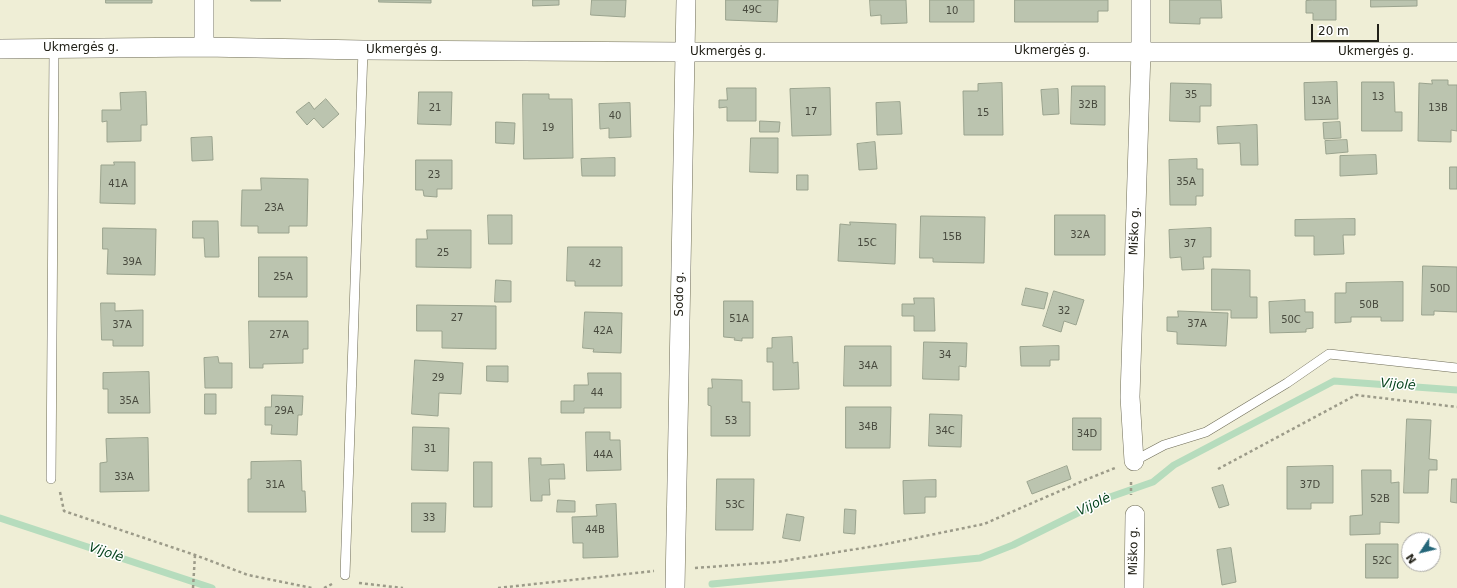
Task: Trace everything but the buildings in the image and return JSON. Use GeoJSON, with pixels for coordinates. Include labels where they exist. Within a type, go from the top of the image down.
{"type":"FeatureCollection","features":[{"type":"Feature","properties":{"kind":"street"},"geometry":{"type":"LineString","coordinates":[[204,0],[204,48]]}},
{"type":"Feature","properties":{"kind":"street","name":"Sodo g."},"geometry":{"type":"LineString","coordinates":[[675,588],[686,0]]}},
{"type":"Feature","properties":{"kind":"street","name":"Miško g."},"geometry":{"type":"LineString","coordinates":[[1133,470],[1130,397],[1142,0]]}},
{"type":"Feature","properties":{"kind":"street","name":"Ukmergės g."},"geometry":{"type":"LineString","coordinates":[[0,49],[204,48],[684,52],[1457,52]]}},
{"type":"Feature","properties":{"kind":"street","name":"Miško g."},"geometry":{"type":"LineString","coordinates":[[1133,507],[1134,588]]}},
{"type":"Feature","properties":{"kind":"lane"},"geometry":{"type":"LineString","coordinates":[[50,479],[54,48]]}},
{"type":"Feature","properties":{"kind":"lane"},"geometry":{"type":"LineString","coordinates":[[345,575],[363,50]]}},
{"type":"Feature","properties":{"kind":"lane"},"geometry":{"type":"LineString","coordinates":[[1133,470],[1164,445],[1206,432],[1287,383],[1329,354],[1457,368]]}},
{"type":"Feature","properties":{"kind":"path"},"geometry":{"type":"LineString","coordinates":[[1218,469],[1356,395],[1457,407]]}},
{"type":"Feature","properties":{"kind":"path"},"geometry":{"type":"LineString","coordinates":[[498,588],[675,569],[777,562],[881,545],[984,524],[1085,480],[1133,470],[1133,507]]}},
{"type":"Feature","properties":{"kind":"path"},"geometry":{"type":"LineString","coordinates":[[50,479],[60,488],[64,511],[195,555],[248,575],[312,588]]}},
{"type":"Feature","properties":{"kind":"path"},"geometry":{"type":"LineString","coordinates":[[193,588],[195,555]]}},
{"type":"Feature","properties":{"kind":"path"},"geometry":{"type":"LineString","coordinates":[[353,583],[403,588]]}},
{"type":"Feature","properties":{"kind":"waterway","name":"Vijolė"},"geometry":{"type":"LineString","coordinates":[[712,584],[980,558],[1013,545],[1110,497],[1153,482],[1174,465],[1334,381],[1457,390]]}},
{"type":"Feature","properties":{"kind":"waterway","name":"Vijolė"},"geometry":{"type":"LineString","coordinates":[[0,518],[212,588]]}}]}
